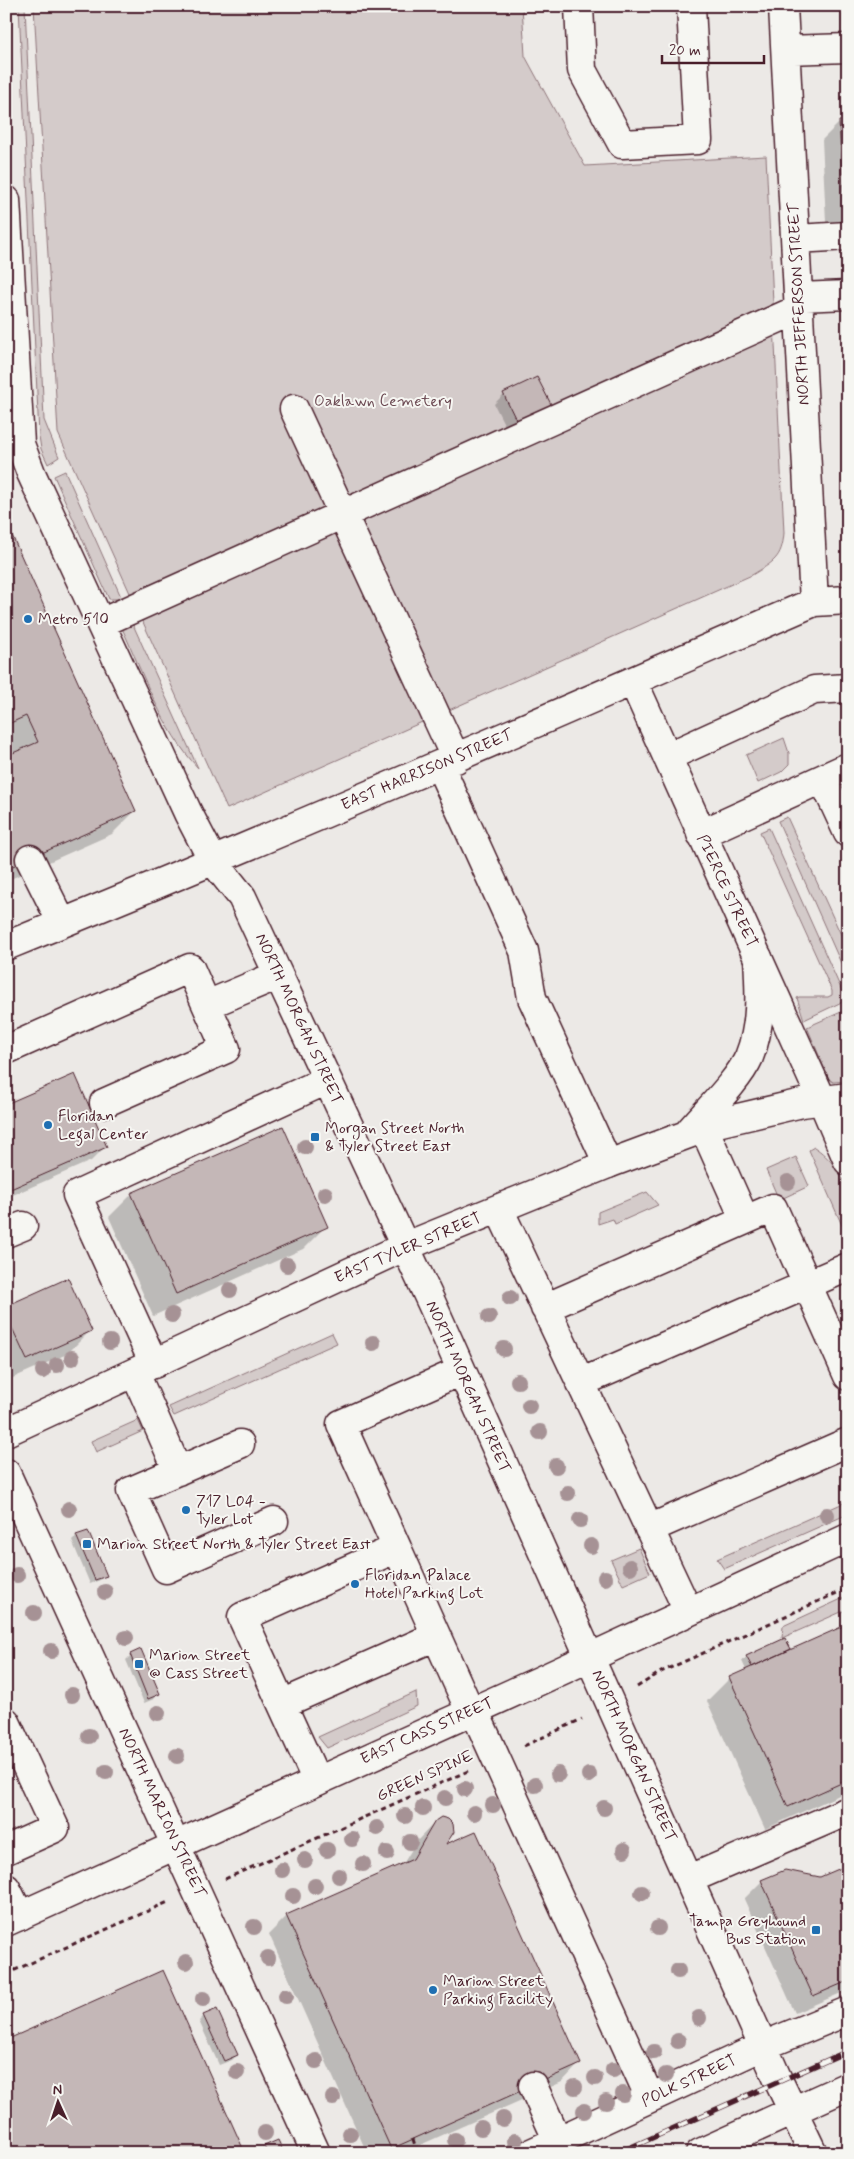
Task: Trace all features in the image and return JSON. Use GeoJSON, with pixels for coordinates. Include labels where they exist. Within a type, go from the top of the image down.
{"type":"FeatureCollection","features":[{"type":"Feature","properties":{"kind":"street"},"geometry":{"type":"LineString","coordinates":[[579,6],[582,70],[622,144],[698,140],[691,6]]}},
{"type":"Feature","properties":{"kind":"street","name":"NORTH JEFFERSON STREET"},"geometry":{"type":"LineString","coordinates":[[783,6],[814,602]]}},
{"type":"Feature","properties":{"kind":"street"},"geometry":{"type":"LineString","coordinates":[[786,50],[848,48]]}},
{"type":"Feature","properties":{"kind":"street","name":"NORTH MORGAN STREET"},"geometry":{"type":"LineString","coordinates":[[6,200],[13,437],[18,473],[101,623],[188,813],[213,862],[242,898],[461,1371],[690,1879],[763,2046],[813,2153]]}},
{"type":"Feature","properties":{"kind":"street"},"geometry":{"type":"LineString","coordinates":[[796,239],[848,236]]}},
{"type":"Feature","properties":{"kind":"street"},"geometry":{"type":"LineString","coordinates":[[101,623],[343,514],[799,303],[848,295]]}},
{"type":"Feature","properties":{"kind":"street"},"geometry":{"type":"LineString","coordinates":[[294,409],[343,514],[448,762],[524,951],[532,998],[608,1164]]}},
{"type":"Feature","properties":{"kind":"street","name":"EAST HARRISON STREET"},"geometry":{"type":"LineString","coordinates":[[6,946],[213,862],[448,762],[814,602],[848,600]]}},
{"type":"Feature","properties":{"kind":"street","name":"PIERCE STREET"},"geometry":{"type":"LineString","coordinates":[[633,681],[758,958],[835,1098],[848,1161]]}},
{"type":"Feature","properties":{"kind":"street"},"geometry":{"type":"LineString","coordinates":[[667,757],[814,690],[848,688]]}},
{"type":"Feature","properties":{"kind":"street"},"geometry":{"type":"LineString","coordinates":[[701,834],[848,767]]}},
{"type":"Feature","properties":{"kind":"street"},"geometry":{"type":"LineString","coordinates":[[822,779],[848,833]]}},
{"type":"Feature","properties":{"kind":"street"},"geometry":{"type":"LineString","coordinates":[[30,859],[62,923]]}},
{"type":"Feature","properties":{"kind":"street"},"geometry":{"type":"LineString","coordinates":[[745,1220],[695,1131],[748,1058],[757,1031],[760,1005],[758,958]]}},
{"type":"Feature","properties":{"kind":"street"},"geometry":{"type":"LineString","coordinates":[[6,1050],[190,968],[226,1049],[104,1103]]}},
{"type":"Feature","properties":{"kind":"street"},"geometry":{"type":"LineString","coordinates":[[207,1006],[278,975]]}},
{"type":"Feature","properties":{"kind":"street"},"geometry":{"type":"LineString","coordinates":[[178,1471],[145,1368],[77,1195],[327,1080]]}},
{"type":"Feature","properties":{"kind":"street","name":"EAST TYLER STREET"},"geometry":{"type":"LineString","coordinates":[[6,1432],[404,1247],[608,1164],[695,1131],[749,1114],[835,1098]]}},
{"type":"Feature","properties":{"kind":"street"},"geometry":{"type":"LineString","coordinates":[[545,1308],[773,1208],[848,1376]]}},
{"type":"Feature","properties":{"kind":"street"},"geometry":{"type":"LineString","coordinates":[[499,1209],[688,1612]]}},
{"type":"Feature","properties":{"kind":"street"},"geometry":{"type":"LineString","coordinates":[[580,1383],[848,1267]]}},
{"type":"Feature","properties":{"kind":"street"},"geometry":{"type":"LineString","coordinates":[[461,1371],[341,1424],[436,1636],[495,1758],[650,2098]]}},
{"type":"Feature","properties":{"kind":"street"},"geometry":{"type":"LineString","coordinates":[[649,1529],[848,1442]]}},
{"type":"Feature","properties":{"kind":"street"},"geometry":{"type":"LineString","coordinates":[[240,1444],[131,1491],[166,1569],[274,1521]]}},
{"type":"Feature","properties":{"kind":"street","name":"NORTH MARION STREET"},"geometry":{"type":"LineString","coordinates":[[6,1473],[176,1846],[198,1890],[316,2153]]}},
{"type":"Feature","properties":{"kind":"street","name":"EAST CASS STREET"},"geometry":{"type":"LineString","coordinates":[[13,1919],[848,1538]]}},
{"type":"Feature","properties":{"kind":"street"},"geometry":{"type":"LineString","coordinates":[[316,1781],[242,1617],[396,1548]]}},
{"type":"Feature","properties":{"kind":"street"},"geometry":{"type":"LineString","coordinates":[[282,1704],[436,1636]]}},
{"type":"Feature","properties":{"kind":"street"},"geometry":{"type":"LineString","coordinates":[[6,1722],[55,1828],[6,1850]]}},
{"type":"Feature","properties":{"kind":"street"},"geometry":{"type":"LineString","coordinates":[[690,1879],[848,1811]]}},
{"type":"Feature","properties":{"kind":"street"},"geometry":{"type":"LineString","coordinates":[[6,1888],[13,1919]]}},
{"type":"Feature","properties":{"kind":"street","name":"POLK STREET"},"geometry":{"type":"LineString","coordinates":[[531,2153],[763,2046],[848,2011]]}},
{"type":"Feature","properties":{"kind":"street"},"geometry":{"type":"LineString","coordinates":[[533,2086],[558,2141]]}},
{"type":"Feature","properties":{"kind":"street"},"geometry":{"type":"LineString","coordinates":[[700,2153],[848,2086]]}},
{"type":"Feature","properties":{"kind":"path","name":"GREEN SPINE"},"geometry":{"type":"LineString","coordinates":[[6,1974],[561,1730],[661,1672],[848,1588]]}},
{"type":"Feature","properties":{"kind":"path"},"geometry":{"type":"LineString","coordinates":[[413,2138],[416,2149],[414,2153]]}},
{"type":"Feature","properties":{"kind":"path"},"geometry":{"type":"LineString","coordinates":[[310,2153],[336,2153]]}},
{"type":"Feature","properties":{"kind":"green space"},"geometry":{"type":"Polygon","coordinates":[[[19,6],[25,6],[44,420],[59,457],[48,464],[41,449],[39,436],[19,6]]]}},
{"type":"Feature","properties":{"kind":"green space","name":"Oaklawn Cemetery"},"geometry":{"type":"Polygon","coordinates":[[[34,6],[522,6],[525,56],[585,166],[766,156],[784,533],[779,554],[771,563],[752,575],[227,809],[58,433],[34,6]]]}},
{"type":"Feature","properties":{"kind":"green space"},"geometry":{"type":"Polygon","coordinates":[[[65,471],[122,599],[109,599],[54,476],[65,471]]]}},
{"type":"Feature","properties":{"kind":"green space"},"geometry":{"type":"Polygon","coordinates":[[[130,618],[198,768],[174,736],[146,683],[122,628],[130,618]]]}},
{"type":"Feature","properties":{"kind":"green space"},"geometry":{"type":"Polygon","coordinates":[[[784,738],[789,753],[789,764],[781,772],[758,783],[746,755],[784,738]]]}},
{"type":"Feature","properties":{"kind":"green space"},"geometry":{"type":"Polygon","coordinates":[[[787,817],[848,950],[848,979],[778,821],[787,817]]]}},
{"type":"Feature","properties":{"kind":"green space"},"geometry":{"type":"Polygon","coordinates":[[[769,828],[846,1000],[804,1020],[797,998],[828,997],[832,995],[832,991],[760,832],[769,828]]]}},
{"type":"Feature","properties":{"kind":"green space"},"geometry":{"type":"Polygon","coordinates":[[[848,1009],[848,1081],[833,1082],[829,1079],[807,1027],[848,1009]]]}},
{"type":"Feature","properties":{"kind":"green space"},"geometry":{"type":"Polygon","coordinates":[[[814,1147],[836,1168],[844,1181],[849,1206],[848,1239],[809,1150],[814,1147]]]}},
{"type":"Feature","properties":{"kind":"green space"},"geometry":{"type":"Polygon","coordinates":[[[796,1157],[809,1186],[779,1200],[766,1170],[796,1157]]]}},
{"type":"Feature","properties":{"kind":"green space"},"geometry":{"type":"Polygon","coordinates":[[[647,1192],[658,1205],[615,1224],[613,1219],[598,1224],[598,1212],[647,1192]]]}},
{"type":"Feature","properties":{"kind":"green space"},"geometry":{"type":"Polygon","coordinates":[[[332,1333],[337,1343],[174,1416],[169,1407],[332,1333]]]}},
{"type":"Feature","properties":{"kind":"green space"},"geometry":{"type":"Polygon","coordinates":[[[138,1420],[143,1431],[96,1452],[91,1441],[138,1420]]]}},
{"type":"Feature","properties":{"kind":"green space"},"geometry":{"type":"Polygon","coordinates":[[[848,1501],[848,1514],[724,1569],[717,1559],[848,1501]]]}},
{"type":"Feature","properties":{"kind":"green space"},"geometry":{"type":"Polygon","coordinates":[[[639,1548],[650,1573],[623,1585],[611,1560],[639,1548]]]}},
{"type":"Feature","properties":{"kind":"green space"},"geometry":{"type":"Polygon","coordinates":[[[848,1596],[848,1609],[782,1638],[783,1626],[848,1596]]]}},
{"type":"Feature","properties":{"kind":"green space"},"geometry":{"type":"Polygon","coordinates":[[[416,1692],[417,1706],[327,1748],[318,1737],[416,1692]]]}},
{"type":"Feature","properties":{"kind":"building"},"geometry":{"type":"Polygon","coordinates":[[[848,120],[848,204],[844,205],[839,121],[848,120]]]}},
{"type":"Feature","properties":{"kind":"building"},"geometry":{"type":"Polygon","coordinates":[[[537,377],[554,410],[520,428],[503,393],[537,377]]]}},
{"type":"Feature","properties":{"kind":"building","name":"Metro 510"},"geometry":{"type":"Polygon","coordinates":[[[6,522],[136,811],[6,869],[6,756],[38,742],[26,716],[6,725],[6,522]]]}},
{"type":"Feature","properties":{"kind":"building"},"geometry":{"type":"Polygon","coordinates":[[[75,1074],[107,1147],[6,1191],[6,1104],[75,1074]]]}},
{"type":"Feature","properties":{"kind":"building"},"geometry":{"type":"Polygon","coordinates":[[[283,1126],[328,1227],[176,1294],[131,1193],[283,1126]]]}},
{"type":"Feature","properties":{"kind":"building"},"geometry":{"type":"Polygon","coordinates":[[[68,1278],[92,1331],[27,1360],[6,1315],[6,1306],[68,1278]]]}},
{"type":"Feature","properties":{"kind":"building"},"geometry":{"type":"Polygon","coordinates":[[[88,1531],[107,1576],[95,1580],[76,1535],[88,1531]]]}},
{"type":"Feature","properties":{"kind":"building"},"geometry":{"type":"Polygon","coordinates":[[[848,1624],[848,1780],[788,1807],[729,1677],[848,1624]]]}},
{"type":"Feature","properties":{"kind":"building"},"geometry":{"type":"Polygon","coordinates":[[[785,1638],[791,1649],[752,1667],[746,1656],[785,1638]]]}},
{"type":"Feature","properties":{"kind":"building"},"geometry":{"type":"Polygon","coordinates":[[[141,1649],[160,1694],[148,1699],[130,1654],[141,1649]]]}},
{"type":"Feature","properties":{"kind":"building","name":"Marion Street Parking Facility"},"geometry":{"type":"Polygon","coordinates":[[[441,1817],[448,1819],[453,1824],[454,1832],[446,1844],[476,1831],[581,2064],[391,2149],[286,1915],[413,1859],[435,1821],[441,1817]]]}},
{"type":"Feature","properties":{"kind":"building","name":"Tampa Greyhound Bus Station"},"geometry":{"type":"Polygon","coordinates":[[[848,1865],[848,1981],[813,1996],[761,1880],[785,1870],[820,1877],[848,1865]]]}},
{"type":"Feature","properties":{"kind":"building"},"geometry":{"type":"Polygon","coordinates":[[[163,1970],[245,2153],[6,2153],[6,2040],[163,1970]]]}},
{"type":"Feature","properties":{"kind":"building"},"geometry":{"type":"Polygon","coordinates":[[[217,2009],[238,2055],[224,2061],[203,2015],[217,2009]]]}},
{"type":"Feature","properties":{"kind":"building"},"geometry":{"type":"Polygon","coordinates":[[[278,2140],[284,2153],[267,2153],[264,2146],[278,2140]]]}},
{"type":"Feature","properties":{"kind":"railway"},"geometry":{"type":"LineString","coordinates":[[618,2153],[848,2051]]}},
{"type":"Feature","properties":{"kind":"place","name":"Metro 510"},"geometry":{"type":"Point","coordinates":[28,619]}},
{"type":"Feature","properties":{"kind":"place","name":"Floridan Legal Center"},"geometry":{"type":"Point","coordinates":[48,1125]}},
{"type":"Feature","properties":{"kind":"place","name":"Morgan Street North & Tyler Street East"},"geometry":{"type":"Point","coordinates":[315,1137]}},
{"type":"Feature","properties":{"kind":"place","name":"717 L04 - Tyler Lot"},"geometry":{"type":"Point","coordinates":[186,1510]}},
{"type":"Feature","properties":{"kind":"place","name":"Marion Street North & Tyler Street East"},"geometry":{"type":"Point","coordinates":[87,1544]}},
{"type":"Feature","properties":{"kind":"place","name":"Floridan Palace Hotel Parking Lot"},"geometry":{"type":"Point","coordinates":[355,1584]}},
{"type":"Feature","properties":{"kind":"place","name":"Marion Street @ Cass Street"},"geometry":{"type":"Point","coordinates":[139,1664]}},
{"type":"Feature","properties":{"kind":"place","name":"Tampa Greyhound Bus Station"},"geometry":{"type":"Point","coordinates":[816,1930]}},
{"type":"Feature","properties":{"kind":"place","name":"Marion Street Parking Facility"},"geometry":{"type":"Point","coordinates":[433,1990]}}]}
